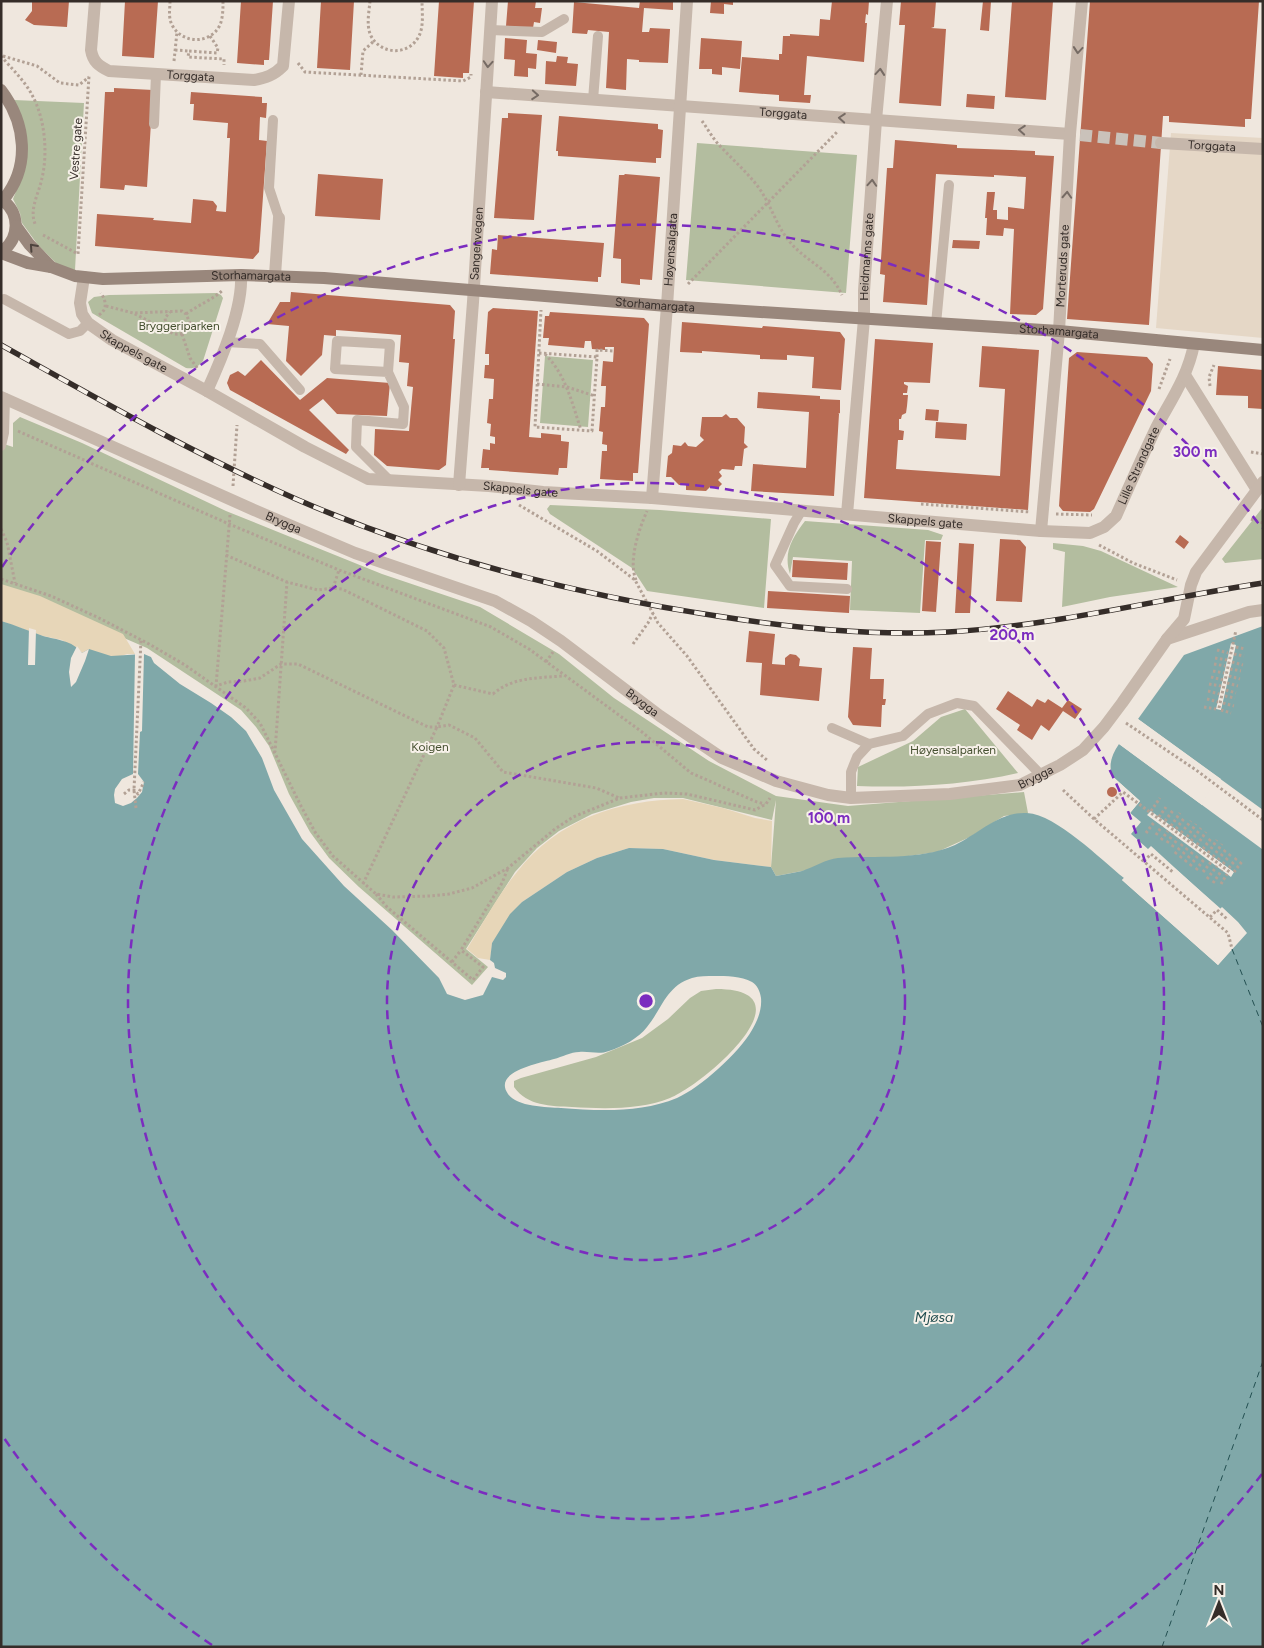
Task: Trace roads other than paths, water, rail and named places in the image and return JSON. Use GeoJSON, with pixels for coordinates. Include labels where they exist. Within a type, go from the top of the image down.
{"type":"FeatureCollection","features":[{"type":"Feature","properties":{"kind":"main road"},"geometry":{"type":"LineString","coordinates":[[1,90],[12,105],[20,123],[22,143],[21,161],[16,180],[2,200]]}},
{"type":"Feature","properties":{"kind":"main road","name":"Storhamargata"},"geometry":{"type":"LineString","coordinates":[[2,200],[13,212],[16,226],[29,244],[51,267]]}},
{"type":"Feature","properties":{"kind":"main road"},"geometry":{"type":"LineString","coordinates":[[1,252],[12,241],[16,226]]}},
{"type":"Feature","properties":{"kind":"main road","name":"Storhamargata"},"geometry":{"type":"LineString","coordinates":[[1,252],[28,263],[51,267],[84,277],[103,279],[241,275],[324,278],[667,306],[1059,331],[1261,350]]}},
{"type":"Feature","properties":{"kind":"street","name":"Torggata"},"geometry":{"type":"LineString","coordinates":[[95,1],[92,58],[97,64],[109,71],[254,80],[275,74],[283,66],[288,1]]}},
{"type":"Feature","properties":{"kind":"street","name":"Sangenvegen"},"geometry":{"type":"LineString","coordinates":[[459,485],[474,290],[492,1]]}},
{"type":"Feature","properties":{"kind":"street","name":"Høyensalgata"},"geometry":{"type":"LineString","coordinates":[[652,498],[685,106],[687,1]]}},
{"type":"Feature","properties":{"kind":"street","name":"Heidmanns gate"},"geometry":{"type":"LineString","coordinates":[[847,514],[864,319],[864,291],[886,1]]}},
{"type":"Feature","properties":{"kind":"street","name":"Morteruds gate"},"geometry":{"type":"LineString","coordinates":[[1041,531],[1075,134],[1082,1]]}},
{"type":"Feature","properties":{"kind":"street","name":"Torggata"},"geometry":{"type":"LineString","coordinates":[[486,92],[1075,134]]}},
{"type":"Feature","properties":{"kind":"street","name":"Torggata"},"geometry":{"type":"LineString","coordinates":[[1161,143],[1263,149]]}},
{"type":"Feature","properties":{"kind":"street"},"geometry":{"type":"LineString","coordinates":[[275,275],[279,218]]}},
{"type":"Feature","properties":{"kind":"street"},"geometry":{"type":"LineString","coordinates":[[207,391],[227,342],[242,289],[241,275]]}},
{"type":"Feature","properties":{"kind":"street","name":"Skappels gate"},"geometry":{"type":"LineString","coordinates":[[84,277],[80,307],[83,317],[95,322],[112,340],[305,447],[368,478],[489,486],[543,492],[652,498],[1041,531]]}},
{"type":"Feature","properties":{"kind":"street","name":"Lille Strandgate"},"geometry":{"type":"LineString","coordinates":[[1041,531],[1090,532],[1104,527],[1116,516],[1156,428],[1185,375],[1191,361],[1194,344]]}},
{"type":"Feature","properties":{"kind":"street"},"geometry":{"type":"LineString","coordinates":[[1185,375],[1260,486]]}},
{"type":"Feature","properties":{"kind":"street","name":"Brygga"},"geometry":{"type":"LineString","coordinates":[[3,397],[355,553],[495,601],[561,640],[632,696],[722,758],[776,781],[828,795],[851,798],[959,793],[1020,786],[1083,750],[1104,728],[1167,639],[1184,619],[1191,585],[1196,572],[1230,529],[1260,486]]}},
{"type":"Feature","properties":{"kind":"street"},"geometry":{"type":"LineString","coordinates":[[1167,639],[1249,612],[1263,610]]}},
{"type":"Feature","properties":{"kind":"lane"},"geometry":{"type":"LineString","coordinates":[[490,30],[542,32],[564,20]]}},
{"type":"Feature","properties":{"kind":"lane"},"geometry":{"type":"LineString","coordinates":[[593,100],[598,36]]}},
{"type":"Feature","properties":{"kind":"lane"},"geometry":{"type":"LineString","coordinates":[[154,124],[156,74]]}},
{"type":"Feature","properties":{"kind":"lane"},"geometry":{"type":"LineString","coordinates":[[273,120],[269,188],[279,218]]}},
{"type":"Feature","properties":{"kind":"lane"},"geometry":{"type":"LineString","coordinates":[[936,324],[949,186]]}},
{"type":"Feature","properties":{"kind":"lane"},"geometry":{"type":"LineString","coordinates":[[4,299],[69,334],[80,331],[95,322]]}},
{"type":"Feature","properties":{"kind":"lane"},"geometry":{"type":"LineString","coordinates":[[388,372],[335,368],[337,340],[390,344],[388,372],[404,407],[403,424],[357,420],[356,447],[389,480]]}},
{"type":"Feature","properties":{"kind":"lane"},"geometry":{"type":"LineString","coordinates":[[227,342],[260,344],[300,390]]}},
{"type":"Feature","properties":{"kind":"lane"},"geometry":{"type":"LineString","coordinates":[[1,446],[4,424],[3,397]]}},
{"type":"Feature","properties":{"kind":"lane"},"geometry":{"type":"LineString","coordinates":[[802,510],[775,565],[790,586],[847,589]]}},
{"type":"Feature","properties":{"kind":"lane"},"geometry":{"type":"LineString","coordinates":[[851,798],[851,772],[857,758],[869,744],[903,736],[928,714],[957,703],[974,706],[1041,775]]}},
{"type":"Feature","properties":{"kind":"lane"},"geometry":{"type":"LineString","coordinates":[[832,728],[869,744]]}},
{"type":"Feature","properties":{"kind":"water","name":"Mjøsa"},"geometry":{"type":"Polygon","coordinates":[[[1,621],[69,643],[82,653],[89,649],[111,656],[144,654],[151,657],[154,663],[180,684],[231,717],[246,731],[262,758],[274,790],[302,839],[344,886],[392,930],[439,978],[447,994],[465,1000],[483,995],[492,977],[503,980],[506,977],[506,973],[495,968],[494,963],[490,960],[492,943],[510,914],[522,902],[567,872],[597,858],[629,848],[663,849],[714,860],[771,867],[776,876],[802,871],[824,861],[834,859],[912,855],[941,850],[955,845],[998,819],[1017,813],[1039,816],[1065,829],[1124,878],[1122,880],[1218,965],[1243,936],[1230,917],[1178,871],[1157,858],[1130,834],[1140,822],[1130,813],[1140,801],[1111,775],[1111,763],[1119,744],[1202,805],[1221,779],[1138,719],[1184,655],[1263,626],[1263,1647],[1,1647],[1,621]],[[695,977],[676,986],[644,1031],[630,1042],[602,1053],[573,1053],[520,1069],[507,1079],[505,1086],[508,1094],[518,1102],[533,1106],[620,1110],[663,1103],[686,1093],[708,1078],[729,1059],[752,1030],[759,1014],[761,998],[759,991],[752,982],[734,977],[695,977]]]}},
{"type":"Feature","properties":{"kind":"tunnel"},"geometry":{"type":"LineString","coordinates":[[1080,135],[1161,143]]}},
{"type":"Feature","properties":{"kind":"railway"},"geometry":{"type":"LineString","coordinates":[[1,345],[221,464],[346,520],[450,556],[556,585],[609,597],[746,620],[803,627],[860,632],[919,633],[988,629],[1027,624],[1263,583]]}},
{"type":"Feature","properties":{"kind":"park label","name":"Bryggeriparken"},"geometry":{"type":"Point","coordinates":[179,326]}},
{"type":"Feature","properties":{"kind":"park label","name":"Koigen"},"geometry":{"type":"Point","coordinates":[430,747]}},
{"type":"Feature","properties":{"kind":"park label","name":"Høyensalparken"},"geometry":{"type":"Point","coordinates":[953,750]}}]}
